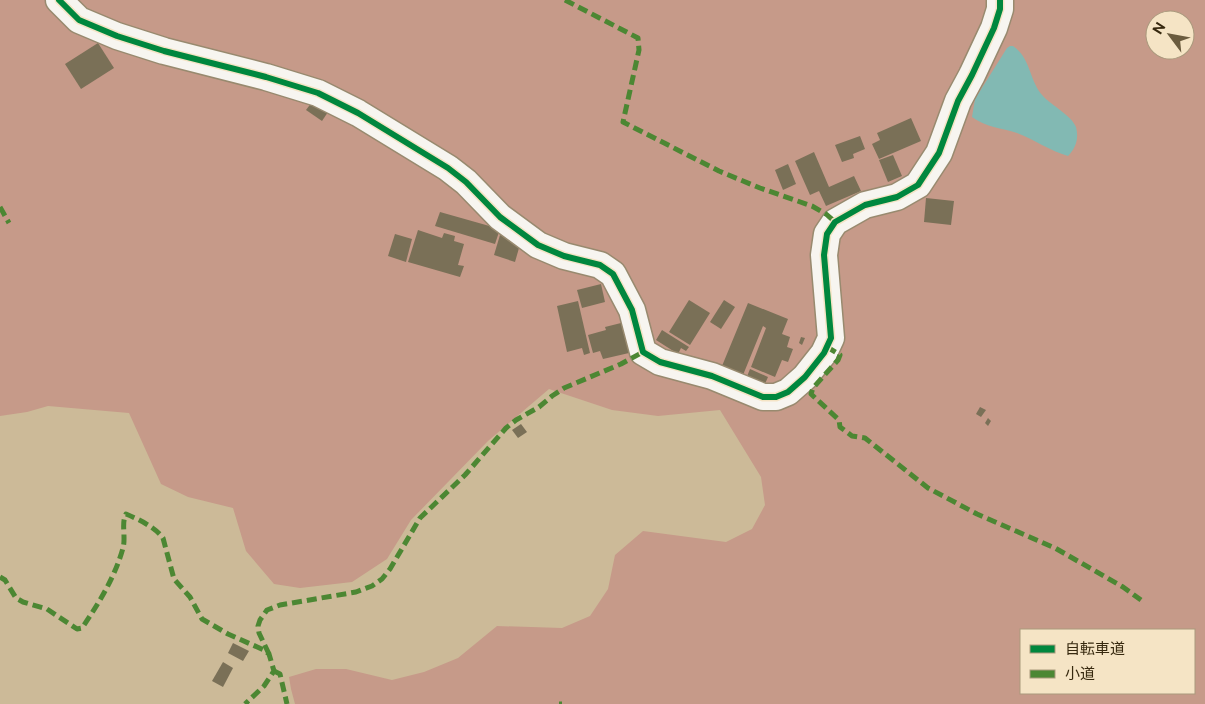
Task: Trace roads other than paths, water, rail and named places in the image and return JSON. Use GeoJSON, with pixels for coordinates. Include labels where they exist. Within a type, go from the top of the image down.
{"type":"FeatureCollection","features":[{"type":"Feature","properties":{"kind":"street"},"geometry":{"type":"LineString","coordinates":[[59,0],[78,20],[117,36],[164,51],[266,77],[318,93],[358,113],[454,173],[466,182],[500,217],[538,245],[564,256],[600,265],[613,274],[632,310],[643,352],[660,362],[712,376],[762,397],[776,397],[788,392],[805,377],[824,353],[831,338],[824,255],[827,234],[836,222],[865,205],[897,197],[918,185],[939,153],[958,101],[994,28],[1000,9],[1000,0]]}},
{"type":"Feature","properties":{"kind":"water"},"geometry":{"type":"Polygon","coordinates":[[[1010,46],[1019,51],[1027,63],[1038,90],[1074,123],[1077,135],[1076,143],[1068,156],[1017,133],[988,125],[972,117],[975,99],[1010,46]]]}}]}
